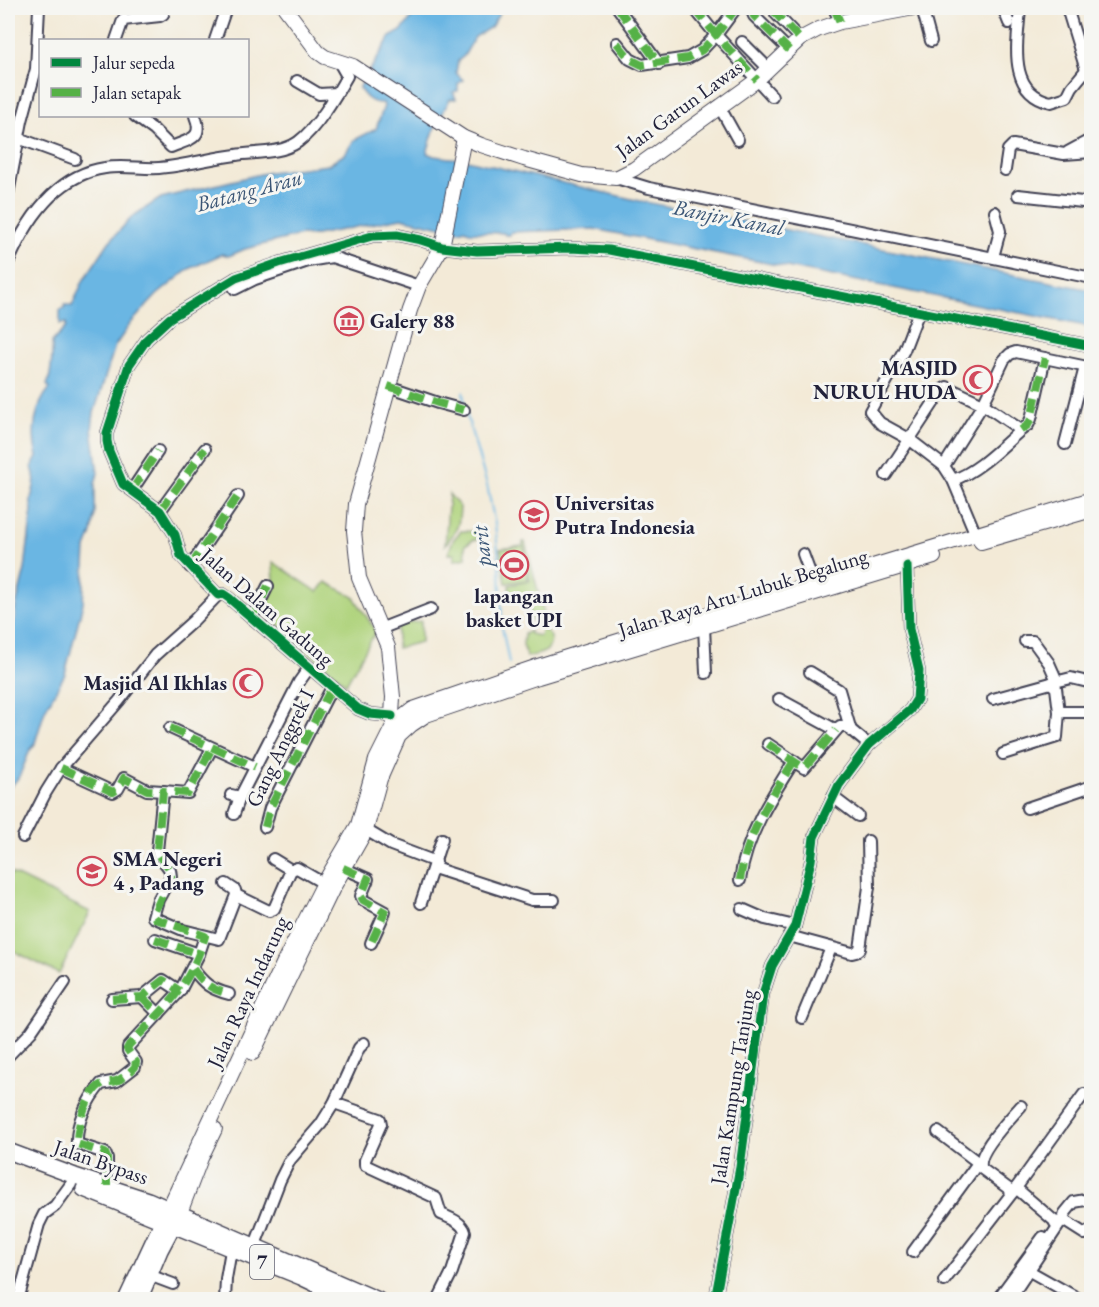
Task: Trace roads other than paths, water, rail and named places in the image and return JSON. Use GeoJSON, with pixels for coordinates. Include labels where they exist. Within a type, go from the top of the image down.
{"type":"FeatureCollection","features":[{"type":"Feature","properties":{"kind":"highway","name":"Jalan Bypass"},"geometry":{"type":"LineString","coordinates":[[8,1151],[109,1187],[171,1217]]}},
{"type":"Feature","properties":{"kind":"highway","name":"Jalan Bypass"},"geometry":{"type":"LineString","coordinates":[[8,1162],[171,1217]]}},
{"type":"Feature","properties":{"kind":"highway","name":"7"},"geometry":{"type":"LineString","coordinates":[[171,1217],[255,1245],[378,1299]]}},
{"type":"Feature","properties":{"kind":"highway","name":"7"},"geometry":{"type":"LineString","coordinates":[[171,1217],[231,1250],[350,1299]]}},
{"type":"Feature","properties":{"kind":"highway","name":"Jalan Raya Indarung"},"geometry":{"type":"LineString","coordinates":[[139,1299],[171,1217]]}},
{"type":"Feature","properties":{"kind":"highway","name":"Jalan Raya Indarung"},"geometry":{"type":"LineString","coordinates":[[126,1299],[171,1217]]}},
{"type":"Feature","properties":{"kind":"main road","name":"Jalan Garun Lawas"},"geometry":{"type":"LineString","coordinates":[[285,8],[318,52],[325,57],[353,66],[464,138],[524,159],[582,175],[616,178],[634,169],[756,80],[800,39],[840,22],[905,9]]}},
{"type":"Feature","properties":{"kind":"main road"},"geometry":{"type":"LineString","coordinates":[[395,725],[387,647],[359,578],[354,531],[356,504],[387,386],[419,286],[443,242],[464,138]]}},
{"type":"Feature","properties":{"kind":"main road","name":"Jalan Raya Aru Lubuk Begalung"},"geometry":{"type":"LineString","coordinates":[[413,709],[756,606],[907,566],[1072,510],[1092,499]]}},
{"type":"Feature","properties":{"kind":"main road","name":"Jalan Raya Aru Lubuk Begalung"},"geometry":{"type":"LineString","coordinates":[[411,725],[426,715],[537,672],[704,626],[814,584],[976,535],[1072,510],[1092,510]]}},
{"type":"Feature","properties":{"kind":"main road"},"geometry":{"type":"LineString","coordinates":[[393,697],[426,715]]}},
{"type":"Feature","properties":{"kind":"main road","name":"Jalan Raya Indarung"},"geometry":{"type":"LineString","coordinates":[[171,1217],[291,960],[358,825],[376,760],[395,725],[413,709]]}},
{"type":"Feature","properties":{"kind":"main road","name":"Jalan Raya Indarung"},"geometry":{"type":"LineString","coordinates":[[395,725],[411,725]]}},
{"type":"Feature","properties":{"kind":"main road","name":"Jalan Raya Indarung"},"geometry":{"type":"LineString","coordinates":[[328,886],[343,868],[366,830],[395,725]]}},
{"type":"Feature","properties":{"kind":"street"},"geometry":{"type":"LineString","coordinates":[[8,194],[18,138],[39,58],[38,8]]}},
{"type":"Feature","properties":{"kind":"street"},"geometry":{"type":"LineString","coordinates":[[144,8],[164,11]]}},
{"type":"Feature","properties":{"kind":"street"},"geometry":{"type":"LineString","coordinates":[[215,39],[226,8]]}},
{"type":"Feature","properties":{"kind":"street"},"geometry":{"type":"LineString","coordinates":[[618,8],[659,64]]}},
{"type":"Feature","properties":{"kind":"street"},"geometry":{"type":"LineString","coordinates":[[694,8],[772,96]]}},
{"type":"Feature","properties":{"kind":"street"},"geometry":{"type":"LineString","coordinates":[[617,44],[634,63],[642,65],[688,58],[702,50],[736,8]]}},
{"type":"Feature","properties":{"kind":"street"},"geometry":{"type":"LineString","coordinates":[[755,8],[752,11],[754,16],[789,50]]}},
{"type":"Feature","properties":{"kind":"street"},"geometry":{"type":"LineString","coordinates":[[776,8],[776,14],[800,39]]}},
{"type":"Feature","properties":{"kind":"street"},"geometry":{"type":"LineString","coordinates":[[834,8],[840,22]]}},
{"type":"Feature","properties":{"kind":"street"},"geometry":{"type":"LineString","coordinates":[[922,8],[931,41]]}},
{"type":"Feature","properties":{"kind":"street"},"geometry":{"type":"LineString","coordinates":[[1003,8],[1009,23]]}},
{"type":"Feature","properties":{"kind":"street"},"geometry":{"type":"LineString","coordinates":[[1020,8],[1017,63],[1021,78],[1031,91],[1051,102],[1067,98],[1071,87],[1086,70],[1067,8]]}},
{"type":"Feature","properties":{"kind":"street"},"geometry":{"type":"LineString","coordinates":[[116,39],[121,23],[125,19],[164,11]]}},
{"type":"Feature","properties":{"kind":"street"},"geometry":{"type":"LineString","coordinates":[[741,42],[769,69]]}},
{"type":"Feature","properties":{"kind":"street"},"geometry":{"type":"LineString","coordinates":[[8,263],[20,237],[46,200],[61,187],[87,174],[104,168],[178,166],[203,159],[271,151],[292,146],[310,129],[347,76],[339,62]]}},
{"type":"Feature","properties":{"kind":"street"},"geometry":{"type":"LineString","coordinates":[[297,81],[319,94],[337,93]]}},
{"type":"Feature","properties":{"kind":"street"},"geometry":{"type":"LineString","coordinates":[[719,106],[738,140]]}},
{"type":"Feature","properties":{"kind":"street"},"geometry":{"type":"LineString","coordinates":[[136,117],[171,147],[178,166]]}},
{"type":"Feature","properties":{"kind":"street"},"geometry":{"type":"LineString","coordinates":[[171,147],[198,134],[199,128],[195,117]]}},
{"type":"Feature","properties":{"kind":"street"},"geometry":{"type":"LineString","coordinates":[[18,138],[75,159]]}},
{"type":"Feature","properties":{"kind":"street"},"geometry":{"type":"LineString","coordinates":[[1064,154],[1092,139]]}},
{"type":"Feature","properties":{"kind":"street"},"geometry":{"type":"LineString","coordinates":[[1005,170],[1008,150],[1013,145],[1064,154],[1092,152]]}},
{"type":"Feature","properties":{"kind":"street"},"geometry":{"type":"LineString","coordinates":[[616,178],[661,190],[1092,278]]}},
{"type":"Feature","properties":{"kind":"street"},"geometry":{"type":"LineString","coordinates":[[1018,195],[1092,203]]}},
{"type":"Feature","properties":{"kind":"street"},"geometry":{"type":"LineString","coordinates":[[993,257],[1000,231],[995,212]]}},
{"type":"Feature","properties":{"kind":"street","name":"Jalan Dalam Gadung"},"geometry":{"type":"LineString","coordinates":[[218,595],[181,556],[175,535],[160,511],[121,482],[106,441],[129,365],[147,339],[170,318],[236,278],[372,236],[397,236],[443,242],[477,251],[570,248],[609,250],[1092,346]]}},
{"type":"Feature","properties":{"kind":"street"},"geometry":{"type":"LineString","coordinates":[[236,278],[232,284],[235,289],[255,279],[308,261],[332,257],[419,286]]}},
{"type":"Feature","properties":{"kind":"street"},"geometry":{"type":"LineString","coordinates":[[919,310],[904,350],[870,411],[880,423],[909,439],[944,466],[953,480],[976,535]]}},
{"type":"Feature","properties":{"kind":"street"},"geometry":{"type":"LineString","coordinates":[[944,466],[983,404],[1004,360],[1016,352],[1088,367],[1065,444]]}},
{"type":"Feature","properties":{"kind":"street"},"geometry":{"type":"LineString","coordinates":[[953,480],[965,476],[979,466],[1028,425],[1045,358]]}},
{"type":"Feature","properties":{"kind":"street"},"geometry":{"type":"LineString","coordinates":[[387,386],[438,404],[464,410]]}},
{"type":"Feature","properties":{"kind":"street"},"geometry":{"type":"LineString","coordinates":[[886,475],[944,388],[951,388],[983,404],[1021,430]]}},
{"type":"Feature","properties":{"kind":"street"},"geometry":{"type":"LineString","coordinates":[[160,511],[204,449]]}},
{"type":"Feature","properties":{"kind":"street"},"geometry":{"type":"LineString","coordinates":[[132,490],[158,451]]}},
{"type":"Feature","properties":{"kind":"street"},"geometry":{"type":"LineString","coordinates":[[190,567],[238,496]]}},
{"type":"Feature","properties":{"kind":"street"},"geometry":{"type":"LineString","coordinates":[[803,554],[814,584]]}},
{"type":"Feature","properties":{"kind":"street","name":"Jalan Kampung Tanjung"},"geometry":{"type":"LineString","coordinates":[[715,1299],[740,1167],[763,994],[772,966],[795,926],[811,861],[814,837],[839,785],[869,745],[910,710],[917,699],[919,670],[909,629],[907,566]]}},
{"type":"Feature","properties":{"kind":"street"},"geometry":{"type":"LineString","coordinates":[[252,618],[268,586]]}},
{"type":"Feature","properties":{"kind":"street","name":"Jalan Dalam Gadung"},"geometry":{"type":"LineString","coordinates":[[23,837],[61,768],[155,655],[218,595],[223,594],[358,709],[395,725]]}},
{"type":"Feature","properties":{"kind":"street"},"geometry":{"type":"LineString","coordinates":[[380,629],[431,609]]}},
{"type":"Feature","properties":{"kind":"street"},"geometry":{"type":"LineString","coordinates":[[704,626],[706,673]]}},
{"type":"Feature","properties":{"kind":"street"},"geometry":{"type":"LineString","coordinates":[[1003,754],[1057,736],[1059,712],[1056,688],[1049,663],[1033,641],[1025,641]]}},
{"type":"Feature","properties":{"kind":"street"},"geometry":{"type":"LineString","coordinates":[[234,814],[236,796],[255,767],[299,682],[309,668]]}},
{"type":"Feature","properties":{"kind":"street"},"geometry":{"type":"LineString","coordinates":[[810,672],[839,690],[852,732]]}},
{"type":"Feature","properties":{"kind":"street"},"geometry":{"type":"LineString","coordinates":[[993,699],[1071,678],[1092,683]]}},
{"type":"Feature","properties":{"kind":"street","name":"Gang Anggrek I"},"geometry":{"type":"LineString","coordinates":[[265,826],[270,808],[332,687]]}},
{"type":"Feature","properties":{"kind":"street"},"geometry":{"type":"LineString","coordinates":[[779,699],[836,730]]}},
{"type":"Feature","properties":{"kind":"street"},"geometry":{"type":"LineString","coordinates":[[1059,712],[1092,712]]}},
{"type":"Feature","properties":{"kind":"street"},"geometry":{"type":"LineString","coordinates":[[768,744],[806,767],[840,726],[844,725],[869,745]]}},
{"type":"Feature","properties":{"kind":"street"},"geometry":{"type":"LineString","coordinates":[[170,728],[255,767]]}},
{"type":"Feature","properties":{"kind":"street"},"geometry":{"type":"LineString","coordinates":[[61,768],[113,792],[118,789],[124,778],[147,790],[188,794],[212,748]]}},
{"type":"Feature","properties":{"kind":"street"},"geometry":{"type":"LineString","coordinates":[[740,879],[743,860],[768,801],[794,761]]}},
{"type":"Feature","properties":{"kind":"street"},"geometry":{"type":"LineString","coordinates":[[1027,808],[1092,786]]}},
{"type":"Feature","properties":{"kind":"street"},"geometry":{"type":"LineString","coordinates":[[163,791],[157,851],[158,856],[167,864],[171,876],[153,915],[155,918],[216,940],[221,937],[236,895],[235,890],[226,884]]}},
{"type":"Feature","properties":{"kind":"street"},"geometry":{"type":"LineString","coordinates":[[833,797],[858,816]]}},
{"type":"Feature","properties":{"kind":"street"},"geometry":{"type":"LineString","coordinates":[[366,830],[391,845],[489,888],[532,900],[554,900]]}},
{"type":"Feature","properties":{"kind":"street"},"geometry":{"type":"LineString","coordinates":[[422,903],[442,839]]}},
{"type":"Feature","properties":{"kind":"street"},"geometry":{"type":"LineString","coordinates":[[789,936],[852,952],[860,949],[869,887],[868,841]]}},
{"type":"Feature","properties":{"kind":"street"},"geometry":{"type":"LineString","coordinates":[[273,859],[291,870]]}},
{"type":"Feature","properties":{"kind":"street"},"geometry":{"type":"LineString","coordinates":[[236,895],[271,911],[291,870],[297,868],[328,886]]}},
{"type":"Feature","properties":{"kind":"street"},"geometry":{"type":"LineString","coordinates":[[343,868],[367,878],[363,900],[386,912],[371,943]]}},
{"type":"Feature","properties":{"kind":"street"},"geometry":{"type":"LineString","coordinates":[[741,909],[765,919],[795,926]]}},
{"type":"Feature","properties":{"kind":"street"},"geometry":{"type":"LineString","coordinates":[[109,1187],[105,1153],[77,1144],[81,1120],[98,1086],[117,1081],[135,1067],[136,1062],[128,1051],[128,1047],[180,991],[193,969],[205,936]]}},
{"type":"Feature","properties":{"kind":"street"},"geometry":{"type":"LineString","coordinates":[[155,939],[199,954]]}},
{"type":"Feature","properties":{"kind":"street"},"geometry":{"type":"LineString","coordinates":[[802,1018],[831,948]]}},
{"type":"Feature","properties":{"kind":"street"},"geometry":{"type":"LineString","coordinates":[[193,969],[209,987],[229,994]]}},
{"type":"Feature","properties":{"kind":"street"},"geometry":{"type":"LineString","coordinates":[[112,999],[142,997],[163,980],[180,991]]}},
{"type":"Feature","properties":{"kind":"street"},"geometry":{"type":"LineString","coordinates":[[8,1056],[31,1032],[65,982]]}},
{"type":"Feature","properties":{"kind":"street"},"geometry":{"type":"LineString","coordinates":[[142,997],[159,1014]]}},
{"type":"Feature","properties":{"kind":"street"},"geometry":{"type":"LineString","coordinates":[[255,1245],[275,1191],[290,1160],[321,1124],[359,1048],[364,1043]]}},
{"type":"Feature","properties":{"kind":"street"},"geometry":{"type":"LineString","coordinates":[[944,1281],[1084,1094]]}},
{"type":"Feature","properties":{"kind":"street"},"geometry":{"type":"LineString","coordinates":[[334,1102],[380,1119],[381,1124],[365,1160],[366,1165],[436,1198],[441,1214],[462,1225],[465,1229],[452,1272],[438,1299]]}},
{"type":"Feature","properties":{"kind":"street"},"geometry":{"type":"LineString","coordinates":[[913,1252],[979,1164],[982,1153],[1021,1106]]}},
{"type":"Feature","properties":{"kind":"street"},"geometry":{"type":"LineString","coordinates":[[938,1132],[979,1164],[982,1170],[1060,1220],[1084,1234],[1092,1229]]}},
{"type":"Feature","properties":{"kind":"street"},"geometry":{"type":"LineString","coordinates":[[18,1299],[39,1224],[44,1214],[55,1206],[72,1184]]}},
{"type":"Feature","properties":{"kind":"street"},"geometry":{"type":"LineString","coordinates":[[997,1299],[1059,1227],[1065,1212],[1074,1202],[1084,1200]]}},
{"type":"Feature","properties":{"kind":"street"},"geometry":{"type":"LineString","coordinates":[[225,1299],[231,1250]]}},
{"type":"Feature","properties":{"kind":"street"},"geometry":{"type":"LineString","coordinates":[[1009,1299],[1025,1268]]}},
{"type":"Feature","properties":{"kind":"street"},"geometry":{"type":"LineString","coordinates":[[1025,1268],[1081,1299]]}},
{"type":"Feature","properties":{"kind":"street"},"geometry":{"type":"LineString","coordinates":[[150,1275],[174,1284]]}},
{"type":"Feature","properties":{"kind":"water","name":"Batang Arau"},"geometry":{"type":"Polygon","coordinates":[[[420,8],[503,8],[491,27],[475,37],[464,56],[458,61],[456,73],[463,80],[458,84],[458,91],[453,92],[456,99],[450,99],[435,127],[427,153],[467,160],[640,201],[1091,290],[1091,327],[594,229],[511,232],[510,235],[505,235],[504,233],[469,232],[465,229],[459,231],[401,218],[312,236],[301,235],[245,249],[229,256],[222,254],[189,269],[157,295],[130,324],[115,346],[94,413],[92,429],[98,473],[95,484],[92,533],[86,548],[83,603],[65,674],[45,710],[34,746],[30,750],[19,777],[8,790],[8,658],[10,648],[8,642],[25,569],[32,510],[31,499],[35,480],[32,467],[37,457],[34,439],[35,421],[40,403],[50,388],[47,385],[50,376],[52,342],[66,327],[66,323],[60,324],[60,310],[65,307],[64,304],[72,306],[83,281],[109,242],[133,216],[161,198],[269,172],[328,165],[345,154],[354,140],[376,129],[383,103],[369,99],[359,88],[390,37],[401,31],[420,8]]]}},
{"type":"Feature","properties":{"kind":"waterway","name":"parit"},"geometry":{"type":"LineString","coordinates":[[463,392],[465,408]]}},
{"type":"Feature","properties":{"kind":"waterway","name":"parit"},"geometry":{"type":"LineString","coordinates":[[466,413],[487,485],[495,524],[500,569],[502,627],[509,663]]}},
{"type":"Feature","properties":{"kind":"place","name":"Galery 88"},"geometry":{"type":"Point","coordinates":[349,321]}},
{"type":"Feature","properties":{"kind":"place","name":"MASJID NURUL HUDA"},"geometry":{"type":"Point","coordinates":[978,380]}},
{"type":"Feature","properties":{"kind":"place","name":"Universitas Putra Indonesia"},"geometry":{"type":"Point","coordinates":[534,515]}},
{"type":"Feature","properties":{"kind":"place","name":"lapangan basket UPI"},"geometry":{"type":"Point","coordinates":[514,565]}},
{"type":"Feature","properties":{"kind":"place","name":"Masjid Al Ikhlas"},"geometry":{"type":"Point","coordinates":[248,683]}},
{"type":"Feature","properties":{"kind":"place","name":"SMA Negeri 4 , Padang"},"geometry":{"type":"Point","coordinates":[92,871]}},
{"type":"Feature","properties":{"kind":"water label","name":"Banjir Kanal"},"geometry":{"type":"Point","coordinates":[729,217]}}]}
